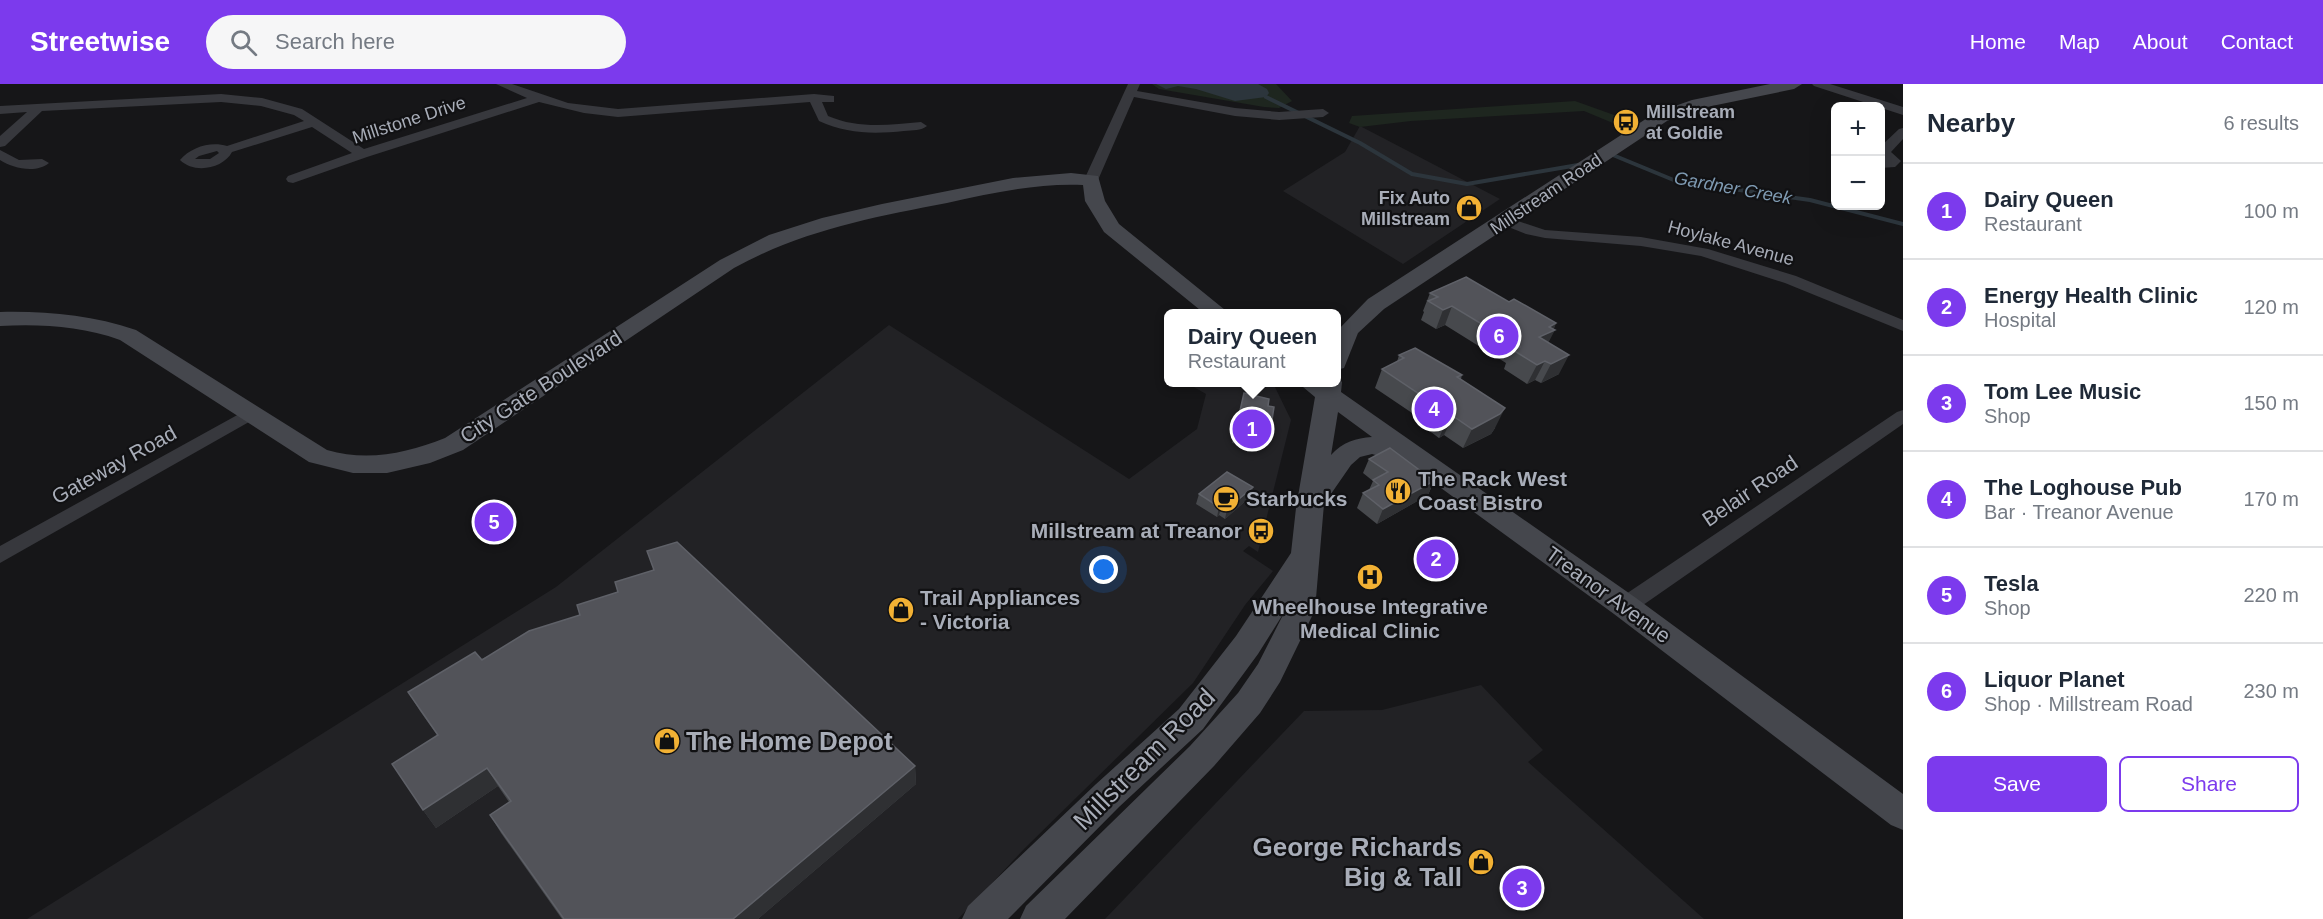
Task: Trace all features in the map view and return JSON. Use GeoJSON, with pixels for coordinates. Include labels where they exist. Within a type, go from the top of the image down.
{"type":"FeatureCollection","features":[{"type":"Feature","properties":{"kind":"street"},"geometry":{"type":"LineString","coordinates":[[502,84],[537,99],[584,110],[622,114],[814,98],[830,99]]}},
{"type":"Feature","properties":{"kind":"street","name":"Millstream Road"},"geometry":{"type":"LineString","coordinates":[[1342,335],[1376,304],[1506,221],[1661,117],[1698,104],[1794,84]]}},
{"type":"Feature","properties":{"kind":"street"},"geometry":{"type":"LineString","coordinates":[[1818,84],[1903,111]]}},
{"type":"Feature","properties":{"kind":"street"},"geometry":{"type":"LineString","coordinates":[[1213,309],[1111,228],[1095,201],[1091,180],[1132,88],[1236,112],[1270,115],[1323,113]]}},
{"type":"Feature","properties":{"kind":"street"},"geometry":{"type":"LineString","coordinates":[[0,111],[41,106],[221,98],[262,102],[298,112],[362,154]]}},
{"type":"Feature","properties":{"kind":"street"},"geometry":{"type":"LineString","coordinates":[[814,98],[823,118],[844,127],[873,129],[921,126]]}},
{"type":"Feature","properties":{"kind":"street","name":"Millstone Drive"},"geometry":{"type":"LineString","coordinates":[[293,179],[362,154],[537,99]]}},
{"type":"Feature","properties":{"kind":"street"},"geometry":{"type":"LineString","coordinates":[[0,143],[41,106]]}},
{"type":"Feature","properties":{"kind":"street"},"geometry":{"type":"LineString","coordinates":[[227,150],[314,122]]}},
{"type":"Feature","properties":{"kind":"street"},"geometry":{"type":"LineString","coordinates":[[1885,152],[1903,132]]}},
{"type":"Feature","properties":{"kind":"street"},"geometry":{"type":"LineString","coordinates":[[0,154],[16,164],[42,163]]}},
{"type":"Feature","properties":{"kind":"street","name":"City Gate Boulevard"},"geometry":{"type":"LineString","coordinates":[[0,320],[59,319],[86,322],[118,331],[128,335],[318,456],[333,462],[369,466],[412,460],[454,444],[727,264],[774,239],[831,221],[1023,181],[1065,178],[1091,180]]}},
{"type":"Feature","properties":{"kind":"street","name":"Hoylake Avenue"},"geometry":{"type":"LineString","coordinates":[[1506,221],[1531,231],[1649,242],[1699,252],[1769,271],[1834,295],[1903,326]]}},
{"type":"Feature","properties":{"kind":"street","name":"Millstream Road"},"geometry":{"type":"LineString","coordinates":[[1039,919],[1203,756],[1249,703],[1269,673],[1300,610],[1322,387]]}},
{"type":"Feature","properties":{"kind":"street","name":"Treanor Avenue"},"geometry":{"type":"LineString","coordinates":[[1323,387],[1625,606],[1903,814]]}},
{"type":"Feature","properties":{"kind":"street","name":"Gateway Road"},"geometry":{"type":"LineString","coordinates":[[0,555],[250,414]]}},
{"type":"Feature","properties":{"kind":"street","name":"Belair Road"},"geometry":{"type":"LineString","coordinates":[[1625,606],[1903,416]]}},
{"type":"Feature","properties":{"kind":"street"},"geometry":{"type":"LineString","coordinates":[[1310,508],[1345,453],[1363,446],[1383,446],[1431,467]]}},
{"type":"Feature","properties":{"kind":"street","name":"Millstream Road"},"geometry":{"type":"LineString","coordinates":[[981,919],[1107,796],[1191,719],[1252,638],[1306,552]]}},
{"type":"Feature","properties":{"kind":"shaded area"},"geometry":{"type":"Polygon","coordinates":[[[1152,84],[1276,84],[1292,101],[1279,108],[1264,107],[1159,89],[1152,84]]]}},
{"type":"Feature","properties":{"kind":"shaded area"},"geometry":{"type":"Polygon","coordinates":[[[1156,84],[1258,84],[1267,89],[1269,93],[1266,97],[1235,101],[1196,89],[1178,86],[1166,89],[1156,84]]]}},
{"type":"Feature","properties":{"kind":"shaded area"},"geometry":{"type":"Polygon","coordinates":[[[1575,101],[1628,120],[1620,126],[1584,111],[1411,121],[1360,127],[1349,123],[1352,116],[1575,101]]]}},
{"type":"Feature","properties":{"kind":"shaded area"},"geometry":{"type":"Polygon","coordinates":[[[1360,126],[1500,199],[1403,264],[1283,191],[1345,152],[1360,126]]]}},
{"type":"Feature","properties":{"kind":"shaded area"},"geometry":{"type":"Polygon","coordinates":[[[889,325],[1129,479],[1197,429],[1206,394],[1194,387],[1275,387],[1291,420],[1258,552],[1249,546],[1243,551],[1273,571],[1245,605],[1193,683],[1025,848],[958,919],[27,919],[556,587],[889,325]]]}},
{"type":"Feature","properties":{"kind":"shaded area"},"geometry":{"type":"Polygon","coordinates":[[[1481,685],[1543,750],[1528,762],[1704,919],[1105,919],[1304,711],[1382,710],[1481,685]]]}},
{"type":"Feature","properties":{"kind":"building"},"geometry":{"type":"Polygon","coordinates":[[[1466,277],[1509,302],[1514,299],[1556,323],[1549,327],[1555,330],[1539,337],[1569,355],[1551,364],[1545,361],[1537,365],[1513,350],[1520,347],[1452,306],[1443,310],[1428,301],[1438,297],[1430,293],[1466,277]]]}},
{"type":"Feature","properties":{"kind":"building"},"geometry":{"type":"Polygon","coordinates":[[[1415,348],[1462,375],[1457,377],[1505,408],[1500,414],[1472,429],[1453,416],[1448,418],[1424,402],[1428,400],[1382,369],[1404,358],[1399,355],[1415,348]]]}},
{"type":"Feature","properties":{"kind":"building"},"geometry":{"type":"Polygon","coordinates":[[[1244,393],[1269,399],[1268,406],[1274,407],[1270,432],[1261,430],[1260,438],[1235,433],[1244,393]]]}},
{"type":"Feature","properties":{"kind":"building"},"geometry":{"type":"Polygon","coordinates":[[[1390,448],[1434,481],[1383,509],[1363,493],[1379,485],[1373,480],[1388,472],[1369,459],[1390,448]]]}},
{"type":"Feature","properties":{"kind":"building"},"geometry":{"type":"Polygon","coordinates":[[[1227,472],[1253,487],[1227,509],[1222,505],[1219,507],[1199,494],[1227,472]]]}},
{"type":"Feature","properties":{"kind":"building","name":"The Home Depot"},"geometry":{"type":"Polygon","coordinates":[[[677,542],[915,766],[733,919],[564,919],[490,815],[511,801],[487,768],[423,810],[392,764],[438,735],[408,692],[475,652],[482,660],[529,631],[580,615],[577,605],[618,592],[615,582],[654,570],[647,551],[677,542]]]}},
{"type":"Feature","properties":{"kind":"waterway","name":"Gardner Creek"},"geometry":{"type":"LineString","coordinates":[[1266,97],[1360,143],[1412,174],[1467,184],[1578,165]]}},
{"type":"Feature","properties":{"kind":"waterway","name":"Gardner Creek"},"geometry":{"type":"LineString","coordinates":[[1608,153],[1676,181],[1810,200],[1903,224]]}},
{"type":"Feature","properties":{"kind":"place","name":"Millstream at Goldie"},"geometry":{"type":"Point","coordinates":[1626,122]}},
{"type":"Feature","properties":{"kind":"place","name":"Fix Auto Millstream"},"geometry":{"type":"Point","coordinates":[1469,208]}},
{"type":"Feature","properties":{"kind":"place","name":"Liquor Planet"},"geometry":{"type":"Point","coordinates":[1499,336]}},
{"type":"Feature","properties":{"kind":"place","name":"The Loghouse Pub"},"geometry":{"type":"Point","coordinates":[1434,409]}},
{"type":"Feature","properties":{"kind":"place","name":"Dairy Queen"},"geometry":{"type":"Point","coordinates":[1252,429]}},
{"type":"Feature","properties":{"kind":"place","name":"The Rack West Coast Bistro"},"geometry":{"type":"Point","coordinates":[1398,491]}},
{"type":"Feature","properties":{"kind":"place","name":"Starbucks"},"geometry":{"type":"Point","coordinates":[1226,499]}},
{"type":"Feature","properties":{"kind":"place","name":"Tesla"},"geometry":{"type":"Point","coordinates":[494,522]}},
{"type":"Feature","properties":{"kind":"place","name":"Millstream at Treanor"},"geometry":{"type":"Point","coordinates":[1261,531]}},
{"type":"Feature","properties":{"kind":"place","name":"Energy Health Clinic"},"geometry":{"type":"Point","coordinates":[1436,559]}},
{"type":"Feature","properties":{"kind":"place","name":"Wheelhouse Integrative Medical Clinic"},"geometry":{"type":"Point","coordinates":[1370,577]}},
{"type":"Feature","properties":{"kind":"place","name":"Trail Appliances - Victoria"},"geometry":{"type":"Point","coordinates":[901,610]}},
{"type":"Feature","properties":{"kind":"place","name":"The Home Depot"},"geometry":{"type":"Point","coordinates":[667,741]}},
{"type":"Feature","properties":{"kind":"place","name":"George Richards Big & Tall"},"geometry":{"type":"Point","coordinates":[1481,862]}},
{"type":"Feature","properties":{"kind":"place","name":"Tom Lee Music"},"geometry":{"type":"Point","coordinates":[1522,888]}}]}
